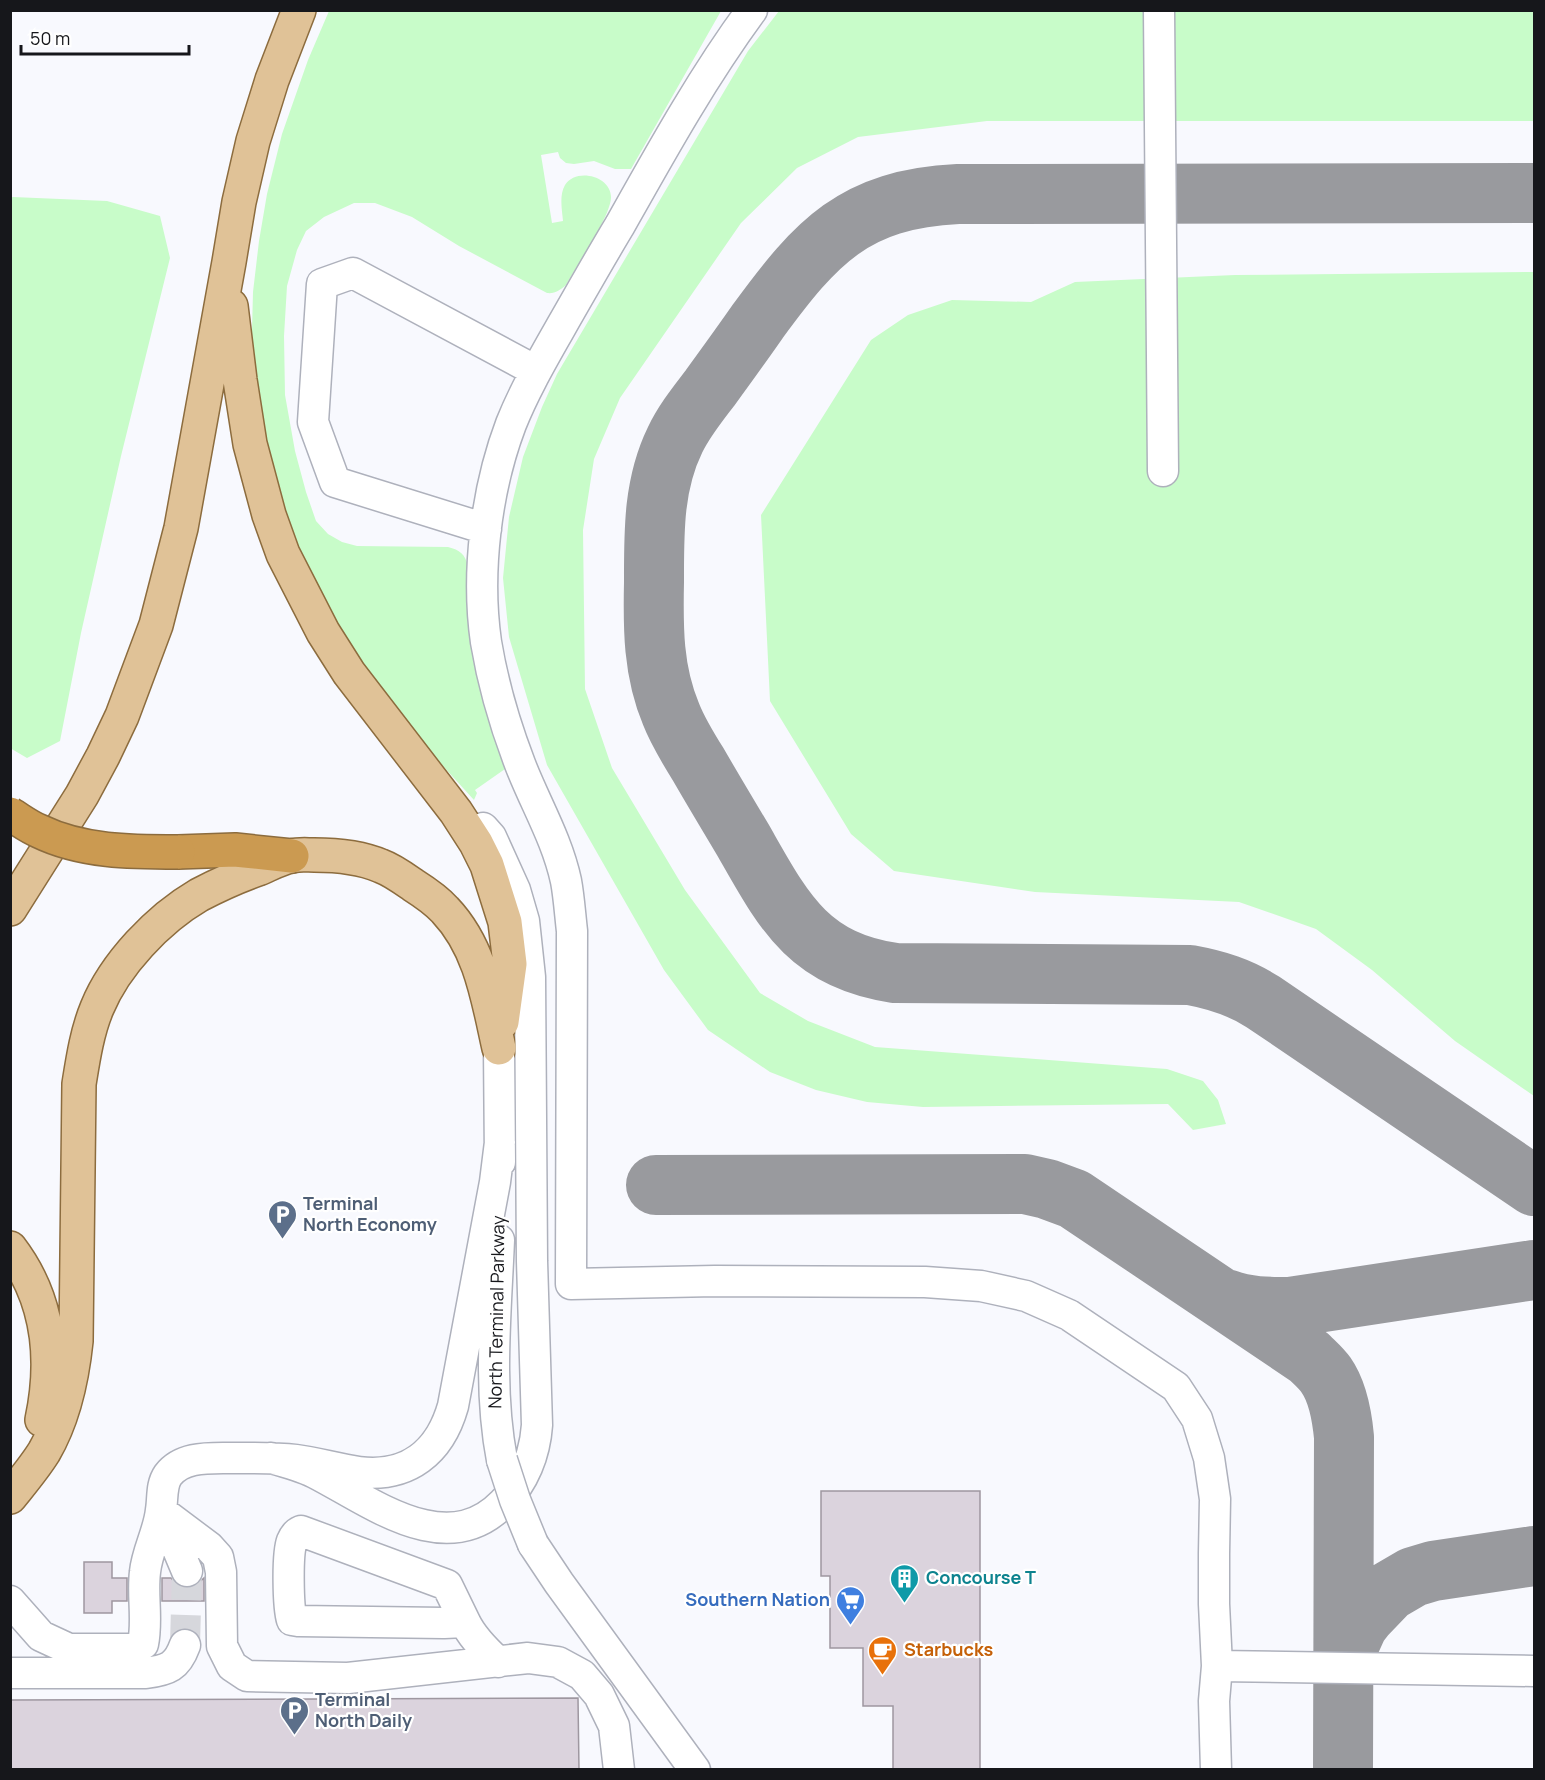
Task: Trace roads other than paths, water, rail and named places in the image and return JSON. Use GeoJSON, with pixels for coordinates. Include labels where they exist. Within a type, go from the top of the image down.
{"type":"FeatureCollection","features":[{"type":"Feature","properties":{"kind":"highway"},"geometry":{"type":"LineString","coordinates":[[10,814],[39,831],[68,842],[102,849],[136,852],[235,850],[291,856]]}},
{"type":"Feature","properties":{"kind":"main road"},"geometry":{"type":"LineString","coordinates":[[10,909],[82,795],[103,756],[122,716],[156,625],[181,528],[239,201],[253,141],[272,80],[299,10]]}},
{"type":"Feature","properties":{"kind":"main road"},"geometry":{"type":"LineString","coordinates":[[229,262],[234,335],[244,413],[259,480],[283,554],[323,632],[350,673],[476,843],[487,865],[505,922],[510,964],[499,1048]]}},
{"type":"Feature","properties":{"kind":"main road"},"geometry":{"type":"LineString","coordinates":[[18,1487],[44,1452],[59,1422],[67,1398],[76,1341],[80,1084],[85,1049],[97,1008],[113,979],[133,951],[176,912],[199,895],[229,881],[291,856],[326,855],[355,858],[383,866],[427,894],[445,910],[461,931],[479,965],[499,1048]]}},
{"type":"Feature","properties":{"kind":"main road"},"geometry":{"type":"LineString","coordinates":[[10,1248],[23,1265],[40,1304],[46,1327],[48,1351],[45,1403],[34,1453],[18,1487]]}},
{"type":"Feature","properties":{"kind":"street"},"geometry":{"type":"LineString","coordinates":[[752,10],[691,101],[536,371],[512,422],[501,455],[486,529],[483,612],[491,668],[498,700],[520,766],[549,828],[566,880],[572,931],[571,1284],[715,1281],[925,1282],[981,1286],[1026,1296],[1069,1315],[1176,1387],[1197,1419],[1209,1458],[1215,1499],[1216,1770]]}},
{"type":"Feature","properties":{"kind":"street"},"geometry":{"type":"LineString","coordinates":[[1159,10],[1162,471]]}},
{"type":"Feature","properties":{"kind":"street"},"geometry":{"type":"LineString","coordinates":[[486,529],[335,482],[313,422],[322,284],[352,273],[536,371]]}},
{"type":"Feature","properties":{"kind":"street"},"geometry":{"type":"LineString","coordinates":[[271,1458],[314,1473],[405,1521],[422,1526],[448,1527],[476,1522],[495,1511],[515,1489],[535,1446],[537,1425],[532,1261],[530,977],[524,921],[515,890],[490,837],[466,807],[433,782]]}},
{"type":"Feature","properties":{"kind":"street","name":"North Terminal Parkway"},"geometry":{"type":"LineString","coordinates":[[499,1048],[499,1226],[493,1383],[495,1419],[502,1460],[533,1544],[695,1770]]}},
{"type":"Feature","properties":{"kind":"street"},"geometry":{"type":"LineString","coordinates":[[10,1601],[41,1636],[69,1649],[134,1649],[143,1644],[146,1632],[145,1571],[161,1511],[163,1487],[168,1475],[178,1466],[202,1458],[271,1458],[299,1460],[358,1472],[381,1472],[395,1470],[422,1457],[433,1447],[449,1421],[453,1406],[495,1182],[500,1142]]}},
{"type":"Feature","properties":{"kind":"street"},"geometry":{"type":"LineString","coordinates":[[161,1511],[187,1571]]}},
{"type":"Feature","properties":{"kind":"street"},"geometry":{"type":"LineString","coordinates":[[161,1511],[209,1547],[218,1557],[221,1572],[222,1646],[232,1666],[247,1676],[348,1677],[528,1658],[558,1662],[582,1675],[599,1695],[614,1726],[619,1770]]}},
{"type":"Feature","properties":{"kind":"street"},"geometry":{"type":"LineString","coordinates":[[466,1624],[291,1620],[289,1609],[291,1544],[296,1533],[301,1531],[447,1585],[466,1624],[481,1646],[498,1662]]}},
{"type":"Feature","properties":{"kind":"street"},"geometry":{"type":"LineString","coordinates":[[440,1668],[457,1649],[464,1637],[466,1624]]}},
{"type":"Feature","properties":{"kind":"street"},"geometry":{"type":"LineString","coordinates":[[10,1673],[163,1671],[175,1664],[185,1645]]}},
{"type":"Feature","properties":{"kind":"street"},"geometry":{"type":"LineString","coordinates":[[1217,1666],[1534,1671]]}},
{"type":"Feature","properties":{"kind":"tunnel"},"geometry":{"type":"LineString","coordinates":[[185,1645],[187,1571]]}},
{"type":"Feature","properties":{"kind":"place","name":"Terminal North Economy"},"geometry":{"type":"Point","coordinates":[282,1240]}},
{"type":"Feature","properties":{"kind":"place","name":"Concourse T"},"geometry":{"type":"Point","coordinates":[905,1604]}},
{"type":"Feature","properties":{"kind":"place","name":"Southern Nation"},"geometry":{"type":"Point","coordinates":[851,1626]}},
{"type":"Feature","properties":{"kind":"place","name":"Starbucks"},"geometry":{"type":"Point","coordinates":[883,1676]}},
{"type":"Feature","properties":{"kind":"place","name":"Terminal North Daily"},"geometry":{"type":"Point","coordinates":[294,1736]}}]}
